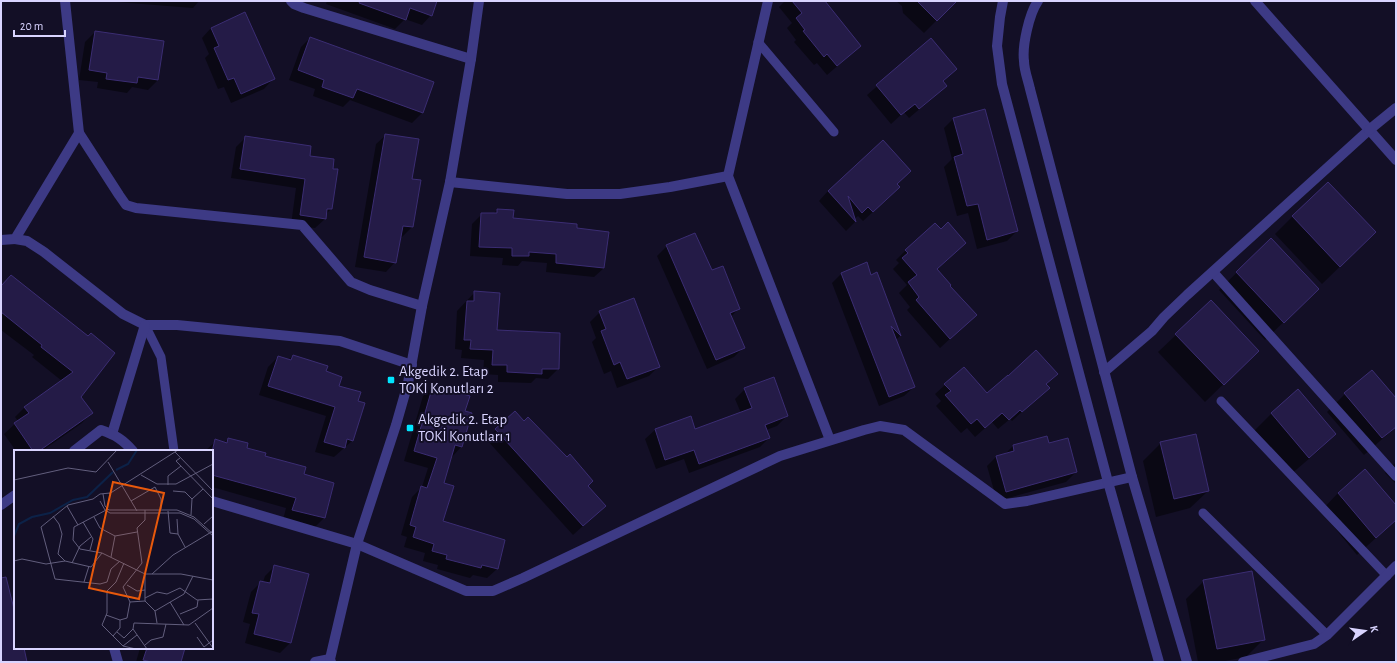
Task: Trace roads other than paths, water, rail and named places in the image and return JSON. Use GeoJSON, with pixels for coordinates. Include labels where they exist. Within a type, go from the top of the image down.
{"type":"FeatureCollection","features":[{"type":"Feature","properties":{"kind":"street"},"geometry":{"type":"LineString","coordinates":[[64,1],[79,133],[126,205],[136,208],[302,225],[351,282],[370,290],[422,306]]}},
{"type":"Feature","properties":{"kind":"street"},"geometry":{"type":"LineString","coordinates":[[291,1],[294,4],[304,8],[471,59]]}},
{"type":"Feature","properties":{"kind":"street"},"geometry":{"type":"LineString","coordinates":[[316,662],[330,660],[357,544],[396,425],[412,365],[422,306],[450,182],[471,59],[479,1]]}},
{"type":"Feature","properties":{"kind":"street"},"geometry":{"type":"LineString","coordinates":[[768,1],[728,176],[830,440]]}},
{"type":"Feature","properties":{"kind":"street"},"geometry":{"type":"LineString","coordinates":[[1003,1],[997,46],[1002,84],[1108,482],[1159,662]]}},
{"type":"Feature","properties":{"kind":"street"},"geometry":{"type":"LineString","coordinates":[[1255,1],[1396,160]]}},
{"type":"Feature","properties":{"kind":"street"},"geometry":{"type":"LineString","coordinates":[[1033,3],[1027,32],[1024,61],[1030,89],[1132,477],[1187,662]]}},
{"type":"Feature","properties":{"kind":"street"},"geometry":{"type":"LineString","coordinates":[[1104,372],[1152,331],[1164,317],[1369,130],[1396,108]]}},
{"type":"Feature","properties":{"kind":"street"},"geometry":{"type":"LineString","coordinates":[[15,239],[79,133]]}},
{"type":"Feature","properties":{"kind":"street"},"geometry":{"type":"LineString","coordinates":[[450,182],[567,194],[620,194],[670,187],[728,176]]}},
{"type":"Feature","properties":{"kind":"street"},"geometry":{"type":"LineString","coordinates":[[1,240],[15,239],[27,241],[44,252],[123,314],[145,325],[177,325],[340,341],[412,365]]}},
{"type":"Feature","properties":{"kind":"street"},"geometry":{"type":"LineString","coordinates":[[1213,272],[1396,476]]}},
{"type":"Feature","properties":{"kind":"street"},"geometry":{"type":"LineString","coordinates":[[112,434],[145,325]]}},
{"type":"Feature","properties":{"kind":"street"},"geometry":{"type":"LineString","coordinates":[[213,501],[357,544],[466,591],[493,591],[780,456],[880,426],[904,430],[1005,504],[1027,501],[1132,477]]}},
{"type":"Feature","properties":{"kind":"street"},"geometry":{"type":"LineString","coordinates":[[75,450],[101,430],[123,440],[132,450]]}},
{"type":"Feature","properties":{"kind":"street"},"geometry":{"type":"LineString","coordinates":[[1,505],[14,496]]}},
{"type":"Feature","properties":{"kind":"street"},"geometry":{"type":"LineString","coordinates":[[1243,662],[1314,644],[1327,636],[1396,566]]}},
{"type":"Feature","properties":{"kind":"street"},"geometry":{"type":"LineString","coordinates":[[114,649],[118,662]]}},
{"type":"Feature","properties":{"kind":"lane"},"geometry":{"type":"LineString","coordinates":[[758,42],[834,132]]}},
{"type":"Feature","properties":{"kind":"lane"},"geometry":{"type":"LineString","coordinates":[[145,325],[161,357],[174,450]]}},
{"type":"Feature","properties":{"kind":"lane"},"geometry":{"type":"LineString","coordinates":[[1221,400],[1387,576]]}},
{"type":"Feature","properties":{"kind":"lane"},"geometry":{"type":"LineString","coordinates":[[1203,513],[1327,636]]}},
{"type":"Feature","properties":{"kind":"place","name":"Akgedik 2. Etap TOKİ Konutları 2"},"geometry":{"type":"Point","coordinates":[391,380]}},
{"type":"Feature","properties":{"kind":"place","name":"Akgedik 2. Etap TOKİ Konutları 1"},"geometry":{"type":"Point","coordinates":[410,428]}}]}
